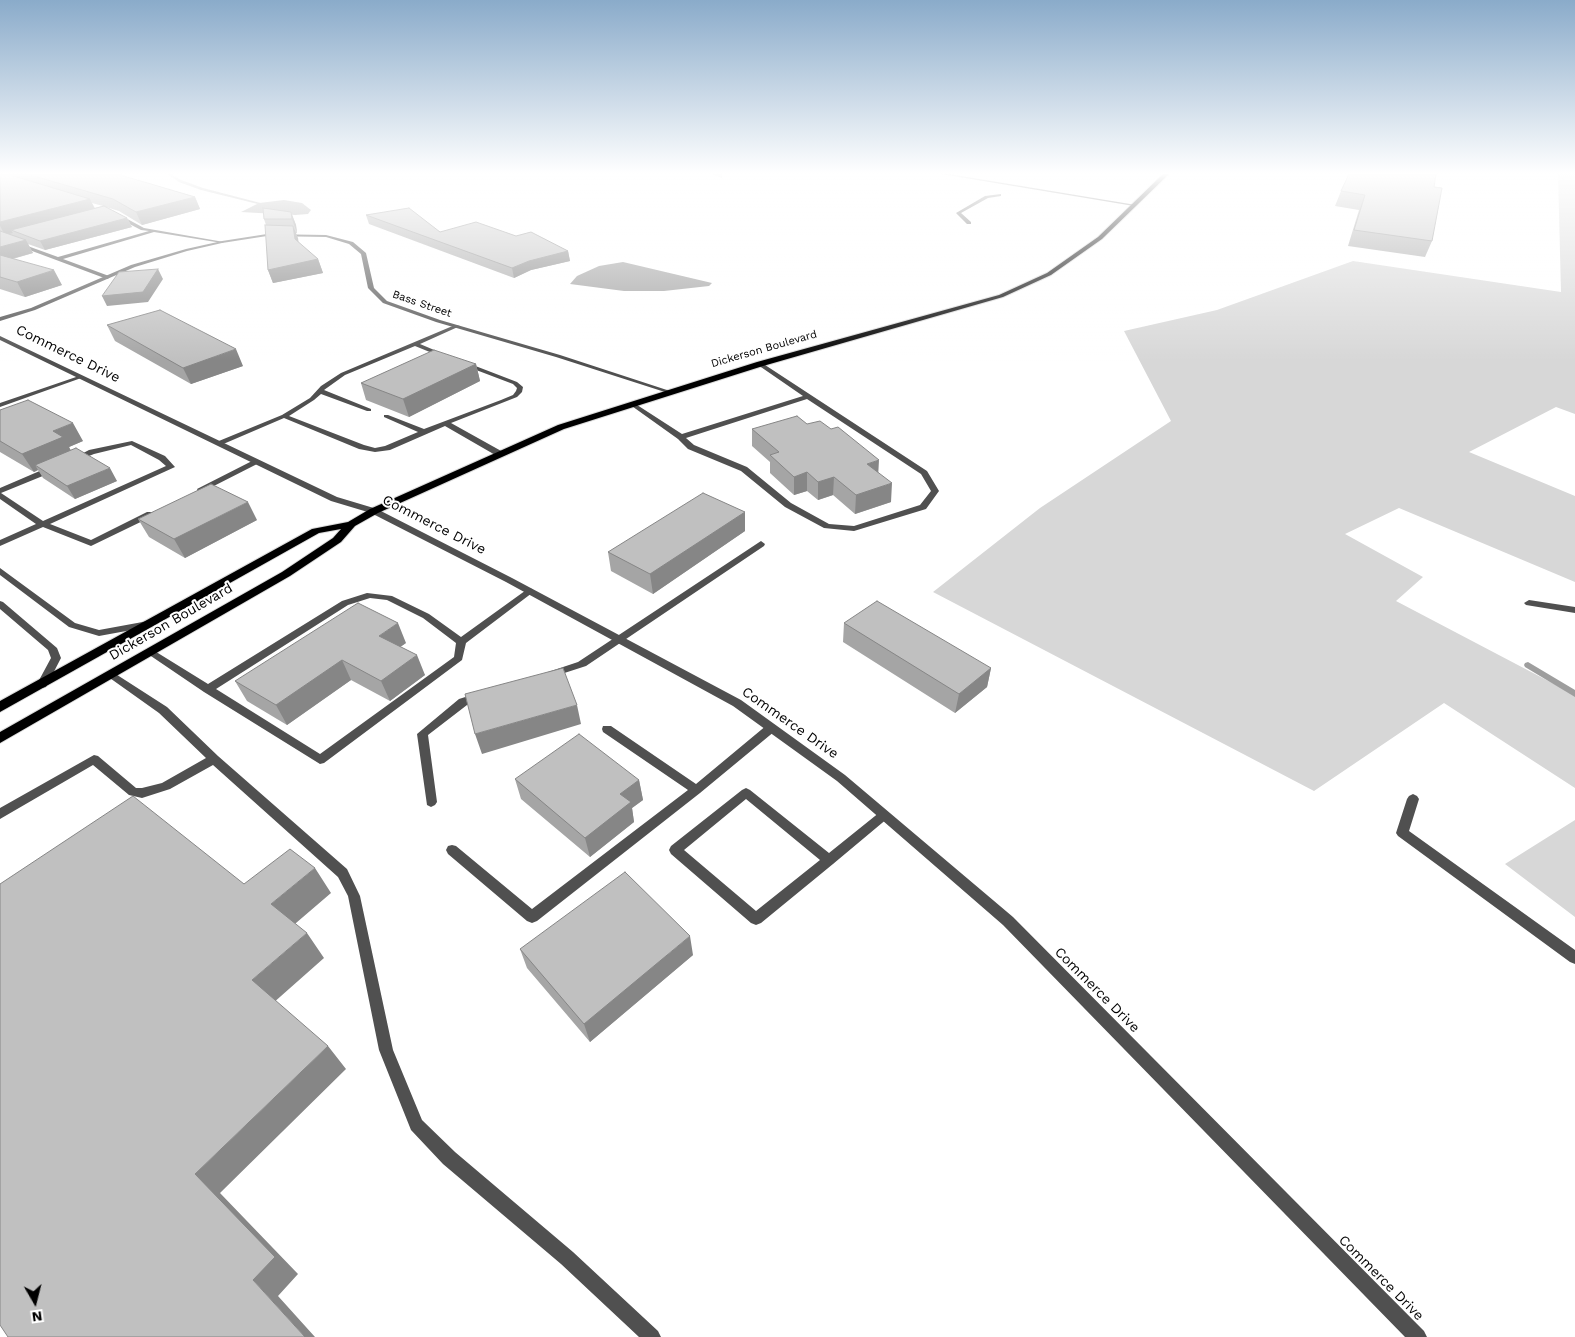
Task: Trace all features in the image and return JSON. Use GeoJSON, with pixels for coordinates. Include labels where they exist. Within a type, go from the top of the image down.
{"type":"FeatureCollection","features":[{"type":"Feature","properties":{"kind":"main road","name":"Dickerson Boulevard"},"geometry":{"type":"LineString","coordinates":[[0,707],[316,531],[350,524],[374,511],[561,427],[760,364],[1001,296],[1050,274],[1102,236]]}},
{"type":"Feature","properties":{"kind":"main road","name":"Dickerson Boulevard"},"geometry":{"type":"LineString","coordinates":[[0,738],[286,574],[337,540],[350,524]]}},
{"type":"Feature","properties":{"kind":"street"},"geometry":{"type":"LineString","coordinates":[[57,258],[135,236]]}},
{"type":"Feature","properties":{"kind":"street"},"geometry":{"type":"LineString","coordinates":[[188,236],[222,242]]}},
{"type":"Feature","properties":{"kind":"street","name":"Bass Street"},"geometry":{"type":"LineString","coordinates":[[0,319],[33,308],[142,264],[222,242],[258,236]]}},
{"type":"Feature","properties":{"kind":"street","name":"Bass Street"},"geometry":{"type":"LineString","coordinates":[[327,236],[351,243],[363,253],[371,288],[385,302],[670,392]]}},
{"type":"Feature","properties":{"kind":"street"},"geometry":{"type":"LineString","coordinates":[[3,238],[15,237]]}},
{"type":"Feature","properties":{"kind":"street"},"geometry":{"type":"LineString","coordinates":[[3,238],[107,277]]}},
{"type":"Feature","properties":{"kind":"street"},"geometry":{"type":"LineString","coordinates":[[218,443],[284,416],[312,399],[329,382],[343,374],[457,326]]}},
{"type":"Feature","properties":{"kind":"street","name":"Commerce Drive"},"geometry":{"type":"LineString","coordinates":[[0,338],[334,499],[374,511],[529,591],[737,703],[841,778],[1008,921],[1418,1337]]}},
{"type":"Feature","properties":{"kind":"street"},"geometry":{"type":"LineString","coordinates":[[415,344],[451,358]]}},
{"type":"Feature","properties":{"kind":"street"},"geometry":{"type":"LineString","coordinates":[[284,416],[362,447],[375,450],[387,448],[515,396],[520,387],[515,383],[460,362]]}},
{"type":"Feature","properties":{"kind":"street"},"geometry":{"type":"LineString","coordinates":[[632,404],[681,437],[691,446],[744,469],[788,505],[827,526],[854,529],[924,507],[935,491],[924,473],[760,364]]}},
{"type":"Feature","properties":{"kind":"street"},"geometry":{"type":"LineString","coordinates":[[0,405],[81,377]]}},
{"type":"Feature","properties":{"kind":"street"},"geometry":{"type":"LineString","coordinates":[[320,391],[369,410]]}},
{"type":"Feature","properties":{"kind":"street"},"geometry":{"type":"LineString","coordinates":[[681,437],[808,397]]}},
{"type":"Feature","properties":{"kind":"street"},"geometry":{"type":"LineString","coordinates":[[386,416],[424,432]]}},
{"type":"Feature","properties":{"kind":"street"},"geometry":{"type":"LineString","coordinates":[[445,423],[500,454]]}},
{"type":"Feature","properties":{"kind":"street"},"geometry":{"type":"LineString","coordinates":[[0,543],[42,524],[171,466],[162,458],[132,443],[92,452],[0,493],[42,524],[91,543],[161,509]]}},
{"type":"Feature","properties":{"kind":"street"},"geometry":{"type":"LineString","coordinates":[[196,492],[257,462]]}},
{"type":"Feature","properties":{"kind":"street"},"geometry":{"type":"LineString","coordinates":[[546,676],[582,664],[761,544]]}},
{"type":"Feature","properties":{"kind":"street"},"geometry":{"type":"LineString","coordinates":[[0,572],[72,625],[99,633],[152,623]]}},
{"type":"Feature","properties":{"kind":"street"},"geometry":{"type":"LineString","coordinates":[[150,652],[320,760],[459,658],[460,642],[529,591]]}},
{"type":"Feature","properties":{"kind":"street"},"geometry":{"type":"LineString","coordinates":[[208,689],[345,603],[370,595],[389,598],[426,616],[460,642]]}},
{"type":"Feature","properties":{"kind":"street"},"geometry":{"type":"LineString","coordinates":[[1529,603],[1575,610]]}},
{"type":"Feature","properties":{"kind":"street"},"geometry":{"type":"LineString","coordinates":[[0,604],[52,648],[56,658],[42,684]]}},
{"type":"Feature","properties":{"kind":"street"},"geometry":{"type":"LineString","coordinates":[[111,674],[164,710],[214,758],[343,873],[354,896],[386,1050],[416,1124],[450,1158],[567,1258],[652,1337]]}},
{"type":"Feature","properties":{"kind":"street"},"geometry":{"type":"LineString","coordinates":[[431,802],[422,734],[463,702],[490,693]]}},
{"type":"Feature","properties":{"kind":"street"},"geometry":{"type":"LineString","coordinates":[[452,850],[532,917],[696,790],[771,728]]}},
{"type":"Feature","properties":{"kind":"street"},"geometry":{"type":"LineString","coordinates":[[608,729],[696,790]]}},
{"type":"Feature","properties":{"kind":"street"},"geometry":{"type":"LineString","coordinates":[[0,814],[94,759],[132,792],[142,793],[166,786],[214,758]]}},
{"type":"Feature","properties":{"kind":"street"},"geometry":{"type":"LineString","coordinates":[[829,860],[746,793],[675,850],[756,919],[829,860],[884,815]]}},
{"type":"Feature","properties":{"kind":"street"},"geometry":{"type":"LineString","coordinates":[[1413,799],[1402,833],[1575,958]]}},
{"type":"Feature","properties":{"kind":"shaded area"},"geometry":{"type":"Polygon","coordinates":[[[1560,236],[1575,236],[1575,414],[1556,407],[1469,452],[1575,496],[1575,582],[1399,508],[1345,534],[1423,577],[1396,601],[1575,695],[1575,788],[1444,703],[1314,791],[933,592],[1040,508],[1171,421],[1124,331],[1217,310],[1353,261],[1561,292],[1560,236]]]}},
{"type":"Feature","properties":{"kind":"shaded area"},"geometry":{"type":"Polygon","coordinates":[[[623,262],[712,283],[709,286],[664,291],[624,291],[570,284],[577,276],[599,266],[623,262]]]}},
{"type":"Feature","properties":{"kind":"shaded area"},"geometry":{"type":"Polygon","coordinates":[[[1575,820],[1575,917],[1505,864],[1575,820]]]}},
{"type":"Feature","properties":{"kind":"building"},"geometry":{"type":"Polygon","coordinates":[[[0,236],[16,236],[26,240],[0,247],[0,236]]]}},
{"type":"Feature","properties":{"kind":"building"},"geometry":{"type":"Polygon","coordinates":[[[28,236],[57,236],[40,241],[28,236]]]}},
{"type":"Feature","properties":{"kind":"building"},"geometry":{"type":"Polygon","coordinates":[[[266,236],[295,236],[295,239],[318,259],[268,270],[266,236]]]}},
{"type":"Feature","properties":{"kind":"building"},"geometry":{"type":"Polygon","coordinates":[[[425,236],[540,236],[568,251],[529,261],[512,268],[425,236]]]}},
{"type":"Feature","properties":{"kind":"building"},"geometry":{"type":"Polygon","coordinates":[[[1399,236],[1433,236],[1432,241],[1399,236]]]}},
{"type":"Feature","properties":{"kind":"building"},"geometry":{"type":"Polygon","coordinates":[[[0,255],[54,270],[17,282],[0,277],[0,255]]]}},
{"type":"Feature","properties":{"kind":"building"},"geometry":{"type":"Polygon","coordinates":[[[158,269],[143,292],[102,296],[119,272],[158,269]]]}},
{"type":"Feature","properties":{"kind":"building"},"geometry":{"type":"Polygon","coordinates":[[[160,310],[236,349],[183,368],[107,325],[160,310]]]}},
{"type":"Feature","properties":{"kind":"building"},"geometry":{"type":"Polygon","coordinates":[[[434,350],[476,364],[403,399],[361,383],[434,350]]]}},
{"type":"Feature","properties":{"kind":"building"},"geometry":{"type":"Polygon","coordinates":[[[28,400],[73,423],[53,431],[63,437],[22,454],[0,441],[0,410],[28,400]]]}},
{"type":"Feature","properties":{"kind":"building"},"geometry":{"type":"Polygon","coordinates":[[[797,416],[807,424],[820,421],[831,429],[838,427],[879,460],[867,464],[892,483],[856,495],[834,477],[818,482],[807,472],[794,477],[770,455],[779,452],[752,429],[797,416]]]}},
{"type":"Feature","properties":{"kind":"building"},"geometry":{"type":"Polygon","coordinates":[[[76,448],[110,468],[67,486],[35,465],[76,448]]]}},
{"type":"Feature","properties":{"kind":"building"},"geometry":{"type":"Polygon","coordinates":[[[211,484],[248,502],[174,539],[138,519],[211,484]]]}},
{"type":"Feature","properties":{"kind":"building"},"geometry":{"type":"Polygon","coordinates":[[[703,493],[745,512],[650,574],[608,552],[703,493]]]}},
{"type":"Feature","properties":{"kind":"building"},"geometry":{"type":"Polygon","coordinates":[[[877,601],[991,668],[959,694],[844,623],[877,601]]]}},
{"type":"Feature","properties":{"kind":"building"},"geometry":{"type":"Polygon","coordinates":[[[358,603],[398,623],[379,636],[417,655],[381,681],[342,660],[276,705],[235,681],[358,603]]]}},
{"type":"Feature","properties":{"kind":"building"},"geometry":{"type":"Polygon","coordinates":[[[563,668],[577,705],[475,734],[465,694],[563,668]]]}},
{"type":"Feature","properties":{"kind":"building"},"geometry":{"type":"Polygon","coordinates":[[[579,734],[639,780],[620,794],[631,802],[585,838],[515,779],[579,734]]]}},
{"type":"Feature","properties":{"kind":"building"},"geometry":{"type":"Polygon","coordinates":[[[133,796],[244,884],[290,849],[315,868],[271,904],[307,933],[252,980],[328,1046],[195,1174],[275,1257],[253,1280],[305,1337],[8,1337],[0,1325],[0,884],[133,796]]]}},
{"type":"Feature","properties":{"kind":"building"},"geometry":{"type":"Polygon","coordinates":[[[625,872],[690,936],[584,1024],[520,949],[625,872]]]}},
{"type":"Feature","properties":{"kind":"waterway"},"geometry":{"type":"LineString","coordinates":[[1528,665],[1575,694]]}}]}
